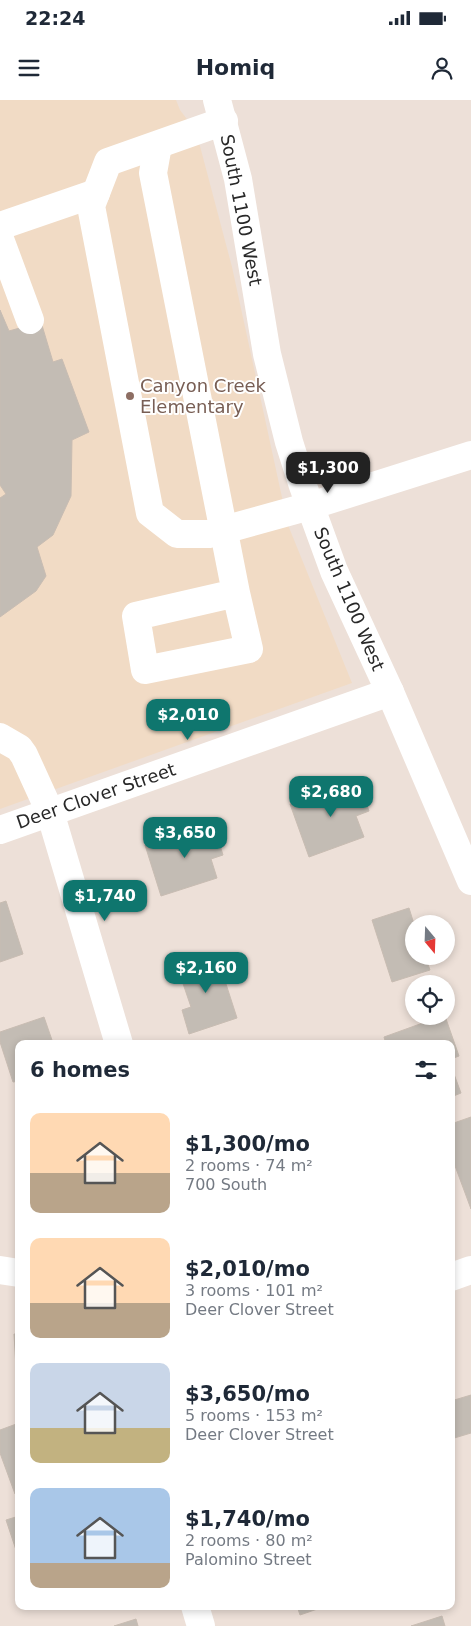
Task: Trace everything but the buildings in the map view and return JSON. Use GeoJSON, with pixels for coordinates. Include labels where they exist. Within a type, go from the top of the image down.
{"type":"FeatureCollection","features":[{"type":"Feature","properties":{"kind":"street"},"geometry":{"type":"LineString","coordinates":[[221,111],[158,145],[108,162],[91,206],[150,513],[177,534],[209,534],[310,506],[471,455]]}},
{"type":"Feature","properties":{"kind":"street","name":"South 1100 West"},"geometry":{"type":"LineString","coordinates":[[221,111],[238,179],[267,354],[289,442],[334,571],[390,692],[471,881]]}},
{"type":"Feature","properties":{"kind":"street"},"geometry":{"type":"LineString","coordinates":[[158,145],[154,173],[236,593]]}},
{"type":"Feature","properties":{"kind":"street"},"geometry":{"type":"LineString","coordinates":[[0,226],[96,193]]}},
{"type":"Feature","properties":{"kind":"street"},"geometry":{"type":"LineString","coordinates":[[0,238],[30,320]]}},
{"type":"Feature","properties":{"kind":"street","name":"Deer Clover Street"},"geometry":{"type":"LineString","coordinates":[[0,830],[390,692]]}},
{"type":"Feature","properties":{"kind":"street"},"geometry":{"type":"LineString","coordinates":[[0,737],[19,748],[24,755],[50,812],[118,1040]]}},
{"type":"Feature","properties":{"kind":"street"},"geometry":{"type":"LineString","coordinates":[[0,1270],[15,1272]]}},
{"type":"Feature","properties":{"kind":"street"},"geometry":{"type":"LineString","coordinates":[[455,1276],[471,1270]]}},
{"type":"Feature","properties":{"kind":"street"},"geometry":{"type":"LineString","coordinates":[[195,1610],[201,1626]]}},
{"type":"Feature","properties":{"kind":"shaded area","name":"Canyon Creek Elementary"},"geometry":{"type":"Polygon","coordinates":[[[0,100],[176,100],[180,110],[196,131],[232,267],[288,525],[352,683],[0,809],[0,100]]]}},
{"type":"Feature","properties":{"kind":"place","name":"Canyon Creek Elementary"},"geometry":{"type":"Point","coordinates":[130,396]}}]}
